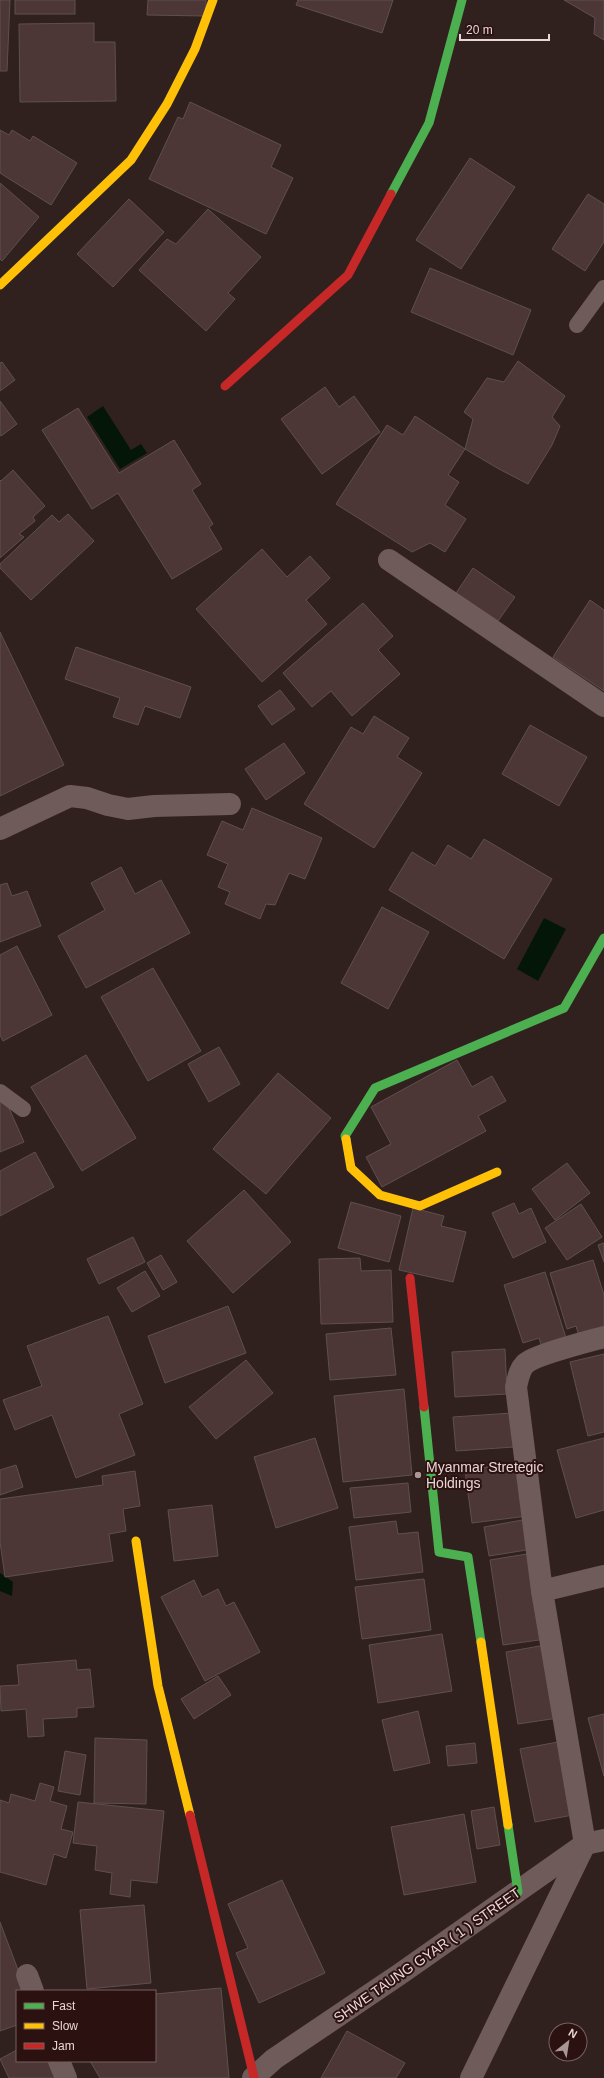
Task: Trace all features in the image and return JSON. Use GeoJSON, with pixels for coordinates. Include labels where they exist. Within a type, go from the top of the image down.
{"type":"FeatureCollection","features":[{"type":"Feature","properties":{"kind":"street"},"geometry":{"type":"LineString","coordinates":[[0,285],[131,160],[167,104],[195,49],[212,0]]}},
{"type":"Feature","properties":{"kind":"street"},"geometry":{"type":"LineString","coordinates":[[225,386],[348,275],[429,123],[462,0]]}},
{"type":"Feature","properties":{"kind":"street"},"geometry":{"type":"LineString","coordinates":[[389,560],[604,706]]}},
{"type":"Feature","properties":{"kind":"street"},"geometry":{"type":"LineString","coordinates":[[0,829],[70,796],[87,798],[108,805],[128,809],[154,806],[230,804]]}},
{"type":"Feature","properties":{"kind":"street"},"geometry":{"type":"LineString","coordinates":[[496,1172],[420,1206],[380,1196],[351,1168],[345,1136],[375,1088],[564,1008],[604,938]]}},
{"type":"Feature","properties":{"kind":"street"},"geometry":{"type":"LineString","coordinates":[[410,1278],[439,1552],[443,1554],[464,1555],[468,1557],[518,1892]]}},
{"type":"Feature","properties":{"kind":"street"},"geometry":{"type":"LineString","coordinates":[[471,2078],[595,1842],[542,1590],[516,1387],[518,1375],[526,1363],[570,1346],[604,1337]]}},
{"type":"Feature","properties":{"kind":"street"},"geometry":{"type":"LineString","coordinates":[[136,1542],[158,1686],[254,2078]]}},
{"type":"Feature","properties":{"kind":"street"},"geometry":{"type":"LineString","coordinates":[[542,1590],[604,1576]]}},
{"type":"Feature","properties":{"kind":"street","name":"SHWE TAUNG GYAR ( 1 ) STREET"},"geometry":{"type":"LineString","coordinates":[[254,2078],[274,2060],[518,1892],[595,1842]]}},
{"type":"Feature","properties":{"kind":"street"},"geometry":{"type":"LineString","coordinates":[[60,2062],[66,2078]]}},
{"type":"Feature","properties":{"kind":"lane"},"geometry":{"type":"LineString","coordinates":[[577,325],[604,288]]}},
{"type":"Feature","properties":{"kind":"lane"},"geometry":{"type":"LineString","coordinates":[[0,1092],[23,1108]]}},
{"type":"Feature","properties":{"kind":"shaded area"},"geometry":{"type":"Polygon","coordinates":[[[103,406],[131,450],[141,444],[147,453],[120,469],[87,417],[103,406]]]}},
{"type":"Feature","properties":{"kind":"shaded area"},"geometry":{"type":"Polygon","coordinates":[[[544,918],[566,929],[538,981],[517,969],[544,918]]]}},
{"type":"Feature","properties":{"kind":"shaded area"},"geometry":{"type":"Polygon","coordinates":[[[0,1573],[13,1582],[12,1596],[0,1591],[0,1573]]]}},
{"type":"Feature","properties":{"kind":"building"},"geometry":{"type":"Polygon","coordinates":[[[0,0],[10,0],[7,71],[0,71],[0,0]]]}},
{"type":"Feature","properties":{"kind":"building"},"geometry":{"type":"Polygon","coordinates":[[[15,0],[75,0],[75,14],[15,14],[15,0]]]}},
{"type":"Feature","properties":{"kind":"building"},"geometry":{"type":"Polygon","coordinates":[[[148,0],[206,0],[206,16],[147,15],[148,0]]]}},
{"type":"Feature","properties":{"kind":"building"},"geometry":{"type":"Polygon","coordinates":[[[298,0],[393,0],[382,33],[296,5],[298,0]]]}},
{"type":"Feature","properties":{"kind":"building"},"geometry":{"type":"Polygon","coordinates":[[[564,0],[604,0],[604,40],[594,34],[595,18],[564,0]]]}},
{"type":"Feature","properties":{"kind":"building"},"geometry":{"type":"Polygon","coordinates":[[[94,23],[94,42],[115,42],[116,101],[20,102],[19,24],[94,23]]]}},
{"type":"Feature","properties":{"kind":"building"},"geometry":{"type":"Polygon","coordinates":[[[190,102],[281,145],[271,167],[293,178],[266,234],[149,179],[178,117],[183,119],[190,102]]]}},
{"type":"Feature","properties":{"kind":"building"},"geometry":{"type":"Polygon","coordinates":[[[0,130],[9,135],[12,130],[30,141],[33,136],[77,163],[51,205],[0,173],[0,130]]]}},
{"type":"Feature","properties":{"kind":"building"},"geometry":{"type":"Polygon","coordinates":[[[470,158],[515,187],[461,269],[416,240],[470,158]]]}},
{"type":"Feature","properties":{"kind":"building"},"geometry":{"type":"Polygon","coordinates":[[[0,183],[39,217],[2,261],[0,259],[0,183]]]}},
{"type":"Feature","properties":{"kind":"building"},"geometry":{"type":"Polygon","coordinates":[[[588,194],[604,204],[604,242],[585,271],[552,249],[588,194]]]}},
{"type":"Feature","properties":{"kind":"building"},"geometry":{"type":"Polygon","coordinates":[[[129,199],[164,232],[113,287],[77,254],[129,199]]]}},
{"type":"Feature","properties":{"kind":"building"},"geometry":{"type":"Polygon","coordinates":[[[208,209],[261,257],[228,293],[235,299],[206,331],[139,270],[167,239],[176,244],[208,209]]]}},
{"type":"Feature","properties":{"kind":"building"},"geometry":{"type":"Polygon","coordinates":[[[430,268],[531,310],[513,355],[411,312],[430,268]]]}},
{"type":"Feature","properties":{"kind":"building"},"geometry":{"type":"Polygon","coordinates":[[[518,361],[565,396],[552,417],[560,426],[552,445],[528,484],[465,449],[473,419],[464,412],[487,378],[504,382],[518,361]]]}},
{"type":"Feature","properties":{"kind":"building"},"geometry":{"type":"Polygon","coordinates":[[[2,362],[15,380],[0,391],[0,363],[2,362]]]}},
{"type":"Feature","properties":{"kind":"building"},"geometry":{"type":"Polygon","coordinates":[[[325,387],[339,407],[354,396],[380,432],[322,474],[281,419],[325,387]]]}},
{"type":"Feature","properties":{"kind":"building"},"geometry":{"type":"Polygon","coordinates":[[[0,401],[17,424],[1,436],[0,435],[0,401]]]}},
{"type":"Feature","properties":{"kind":"building"},"geometry":{"type":"Polygon","coordinates":[[[78,408],[119,473],[174,440],[201,484],[192,490],[213,524],[209,527],[222,549],[172,579],[118,493],[92,509],[42,430],[78,408]]]}},
{"type":"Feature","properties":{"kind":"building"},"geometry":{"type":"Polygon","coordinates":[[[415,416],[465,449],[448,475],[459,482],[445,505],[466,519],[445,552],[430,543],[412,552],[336,504],[387,425],[403,435],[415,416]]]}},
{"type":"Feature","properties":{"kind":"building"},"geometry":{"type":"Polygon","coordinates":[[[13,470],[45,506],[33,517],[35,521],[19,534],[24,537],[0,558],[0,480],[1,481],[13,470]]]}},
{"type":"Feature","properties":{"kind":"building"},"geometry":{"type":"Polygon","coordinates":[[[68,514],[94,541],[31,600],[0,568],[0,564],[52,515],[59,522],[68,514]]]}},
{"type":"Feature","properties":{"kind":"building"},"geometry":{"type":"Polygon","coordinates":[[[262,549],[287,577],[310,556],[330,578],[306,600],[327,624],[262,682],[196,609],[262,549]]]}},
{"type":"Feature","properties":{"kind":"building"},"geometry":{"type":"Polygon","coordinates":[[[473,568],[515,597],[498,621],[456,593],[473,568]]]}},
{"type":"Feature","properties":{"kind":"building"},"geometry":{"type":"Polygon","coordinates":[[[590,600],[604,610],[604,691],[553,657],[590,600]]]}},
{"type":"Feature","properties":{"kind":"building"},"geometry":{"type":"Polygon","coordinates":[[[363,603],[393,636],[378,650],[400,674],[352,716],[331,691],[312,707],[283,673],[363,603]]]}},
{"type":"Feature","properties":{"kind":"building"},"geometry":{"type":"Polygon","coordinates":[[[0,632],[64,765],[0,796],[0,632]]]}},
{"type":"Feature","properties":{"kind":"building"},"geometry":{"type":"Polygon","coordinates":[[[76,647],[191,687],[180,718],[145,706],[138,725],[113,717],[120,698],[65,679],[76,647]]]}},
{"type":"Feature","properties":{"kind":"building"},"geometry":{"type":"Polygon","coordinates":[[[280,690],[295,709],[272,725],[258,706],[280,690]]]}},
{"type":"Feature","properties":{"kind":"building"},"geometry":{"type":"Polygon","coordinates":[[[374,716],[409,738],[397,757],[422,773],[374,848],[304,804],[351,727],[363,734],[374,716]]]}},
{"type":"Feature","properties":{"kind":"building"},"geometry":{"type":"Polygon","coordinates":[[[530,725],[587,757],[559,806],[502,774],[530,725]]]}},
{"type":"Feature","properties":{"kind":"building"},"geometry":{"type":"Polygon","coordinates":[[[284,743],[305,773],[266,800],[245,769],[284,743]]]}},
{"type":"Feature","properties":{"kind":"building"},"geometry":{"type":"Polygon","coordinates":[[[252,808],[322,838],[305,879],[289,873],[275,905],[266,904],[260,919],[225,904],[230,892],[218,887],[228,864],[207,855],[222,821],[243,830],[252,808]]]}},
{"type":"Feature","properties":{"kind":"building"},"geometry":{"type":"Polygon","coordinates":[[[484,839],[552,879],[504,959],[389,890],[412,852],[435,866],[448,845],[471,859],[484,839]]]}},
{"type":"Feature","properties":{"kind":"building"},"geometry":{"type":"Polygon","coordinates":[[[121,867],[135,894],[161,880],[190,933],[86,988],[58,936],[105,910],[91,883],[121,867]]]}},
{"type":"Feature","properties":{"kind":"building"},"geometry":{"type":"Polygon","coordinates":[[[7,883],[12,896],[27,891],[41,926],[0,942],[0,885],[7,883]]]}},
{"type":"Feature","properties":{"kind":"building"},"geometry":{"type":"Polygon","coordinates":[[[382,907],[429,932],[388,1009],[341,983],[382,907]]]}},
{"type":"Feature","properties":{"kind":"building"},"geometry":{"type":"Polygon","coordinates":[[[17,946],[52,1015],[3,1041],[0,1035],[0,955],[17,946]]]}},
{"type":"Feature","properties":{"kind":"building"},"geometry":{"type":"Polygon","coordinates":[[[153,968],[201,1051],[148,1081],[101,997],[153,968]]]}},
{"type":"Feature","properties":{"kind":"building"},"geometry":{"type":"Polygon","coordinates":[[[219,1047],[240,1084],[209,1102],[188,1064],[219,1047]]]}},
{"type":"Feature","properties":{"kind":"building"},"geometry":{"type":"Polygon","coordinates":[[[86,1055],[136,1138],[82,1171],[31,1087],[86,1055]]]}},
{"type":"Feature","properties":{"kind":"building"},"geometry":{"type":"Polygon","coordinates":[[[457,1060],[472,1087],[492,1076],[506,1101],[478,1116],[486,1131],[382,1187],[366,1157],[391,1144],[371,1107],[457,1060]]]}},
{"type":"Feature","properties":{"kind":"building"},"geometry":{"type":"Polygon","coordinates":[[[278,1073],[331,1118],[266,1194],[213,1149],[278,1073]]]}},
{"type":"Feature","properties":{"kind":"building"},"geometry":{"type":"Polygon","coordinates":[[[5,1099],[24,1142],[0,1152],[0,1101],[5,1099]]]}},
{"type":"Feature","properties":{"kind":"building"},"geometry":{"type":"Polygon","coordinates":[[[35,1152],[54,1187],[0,1216],[0,1171],[35,1152]]]}},
{"type":"Feature","properties":{"kind":"building"},"geometry":{"type":"Polygon","coordinates":[[[567,1163],[590,1193],[555,1220],[532,1189],[567,1163]]]}},
{"type":"Feature","properties":{"kind":"building"},"geometry":{"type":"Polygon","coordinates":[[[244,1190],[291,1242],[233,1293],[187,1241],[244,1190]]]}},
{"type":"Feature","properties":{"kind":"building"},"geometry":{"type":"Polygon","coordinates":[[[351,1202],[401,1216],[389,1262],[338,1248],[351,1202]]]}},
{"type":"Feature","properties":{"kind":"building"},"geometry":{"type":"Polygon","coordinates":[[[514,1203],[519,1214],[531,1208],[546,1242],[513,1258],[492,1213],[514,1203]]]}},
{"type":"Feature","properties":{"kind":"building"},"geometry":{"type":"Polygon","coordinates":[[[581,1204],[602,1237],[567,1260],[545,1228],[581,1204]]]}},
{"type":"Feature","properties":{"kind":"building"},"geometry":{"type":"Polygon","coordinates":[[[413,1208],[444,1216],[441,1226],[466,1232],[453,1282],[399,1270],[413,1208]]]}},
{"type":"Feature","properties":{"kind":"building"},"geometry":{"type":"Polygon","coordinates":[[[133,1237],[145,1262],[99,1284],[87,1259],[133,1237]]]}},
{"type":"Feature","properties":{"kind":"building"},"geometry":{"type":"Polygon","coordinates":[[[604,1243],[604,1262],[598,1245],[604,1243]]]}},
{"type":"Feature","properties":{"kind":"building"},"geometry":{"type":"Polygon","coordinates":[[[161,1255],[177,1282],[163,1290],[147,1263],[161,1255]]]}},
{"type":"Feature","properties":{"kind":"building"},"geometry":{"type":"Polygon","coordinates":[[[360,1258],[361,1271],[391,1270],[393,1322],[321,1324],[319,1259],[360,1258]]]}},
{"type":"Feature","properties":{"kind":"building"},"geometry":{"type":"Polygon","coordinates":[[[593,1260],[604,1295],[604,1329],[579,1336],[576,1326],[567,1329],[550,1273],[593,1260]]]}},
{"type":"Feature","properties":{"kind":"building"},"geometry":{"type":"Polygon","coordinates":[[[145,1271],[160,1296],[132,1312],[117,1288],[145,1271]]]}},
{"type":"Feature","properties":{"kind":"building"},"geometry":{"type":"Polygon","coordinates":[[[545,1272],[568,1344],[543,1351],[539,1338],[523,1343],[504,1285],[545,1272]]]}},
{"type":"Feature","properties":{"kind":"building"},"geometry":{"type":"Polygon","coordinates":[[[228,1306],[246,1353],[165,1383],[148,1336],[228,1306]]]}},
{"type":"Feature","properties":{"kind":"building"},"geometry":{"type":"Polygon","coordinates":[[[108,1316],[143,1404],[119,1414],[135,1455],[76,1478],[52,1415],[15,1430],[3,1400],[42,1386],[27,1346],[108,1316]]]}},
{"type":"Feature","properties":{"kind":"building"},"geometry":{"type":"Polygon","coordinates":[[[391,1328],[396,1375],[330,1380],[326,1334],[391,1328]]]}},
{"type":"Feature","properties":{"kind":"building"},"geometry":{"type":"Polygon","coordinates":[[[505,1349],[507,1394],[455,1397],[452,1352],[505,1349]]]}},
{"type":"Feature","properties":{"kind":"building"},"geometry":{"type":"Polygon","coordinates":[[[604,1354],[604,1432],[588,1436],[570,1362],[604,1354]]]}},
{"type":"Feature","properties":{"kind":"building"},"geometry":{"type":"Polygon","coordinates":[[[246,1360],[273,1393],[216,1439],[189,1407],[246,1360]]]}},
{"type":"Feature","properties":{"kind":"building"},"geometry":{"type":"Polygon","coordinates":[[[404,1389],[412,1475],[343,1482],[334,1396],[404,1389]]]}},
{"type":"Feature","properties":{"kind":"building"},"geometry":{"type":"Polygon","coordinates":[[[512,1413],[514,1447],[456,1451],[453,1417],[512,1413]]]}},
{"type":"Feature","properties":{"kind":"building"},"geometry":{"type":"Polygon","coordinates":[[[315,1438],[338,1508],[276,1528],[254,1457],[315,1438]]]}},
{"type":"Feature","properties":{"kind":"building"},"geometry":{"type":"Polygon","coordinates":[[[604,1438],[604,1510],[576,1518],[557,1450],[604,1438]]]}},
{"type":"Feature","properties":{"kind":"building"},"geometry":{"type":"Polygon","coordinates":[[[520,1463],[527,1516],[472,1523],[465,1470],[520,1463]]]}},
{"type":"Feature","properties":{"kind":"building"},"geometry":{"type":"Polygon","coordinates":[[[16,1465],[23,1487],[0,1495],[0,1470],[16,1465]]]}},
{"type":"Feature","properties":{"kind":"building"},"geometry":{"type":"Polygon","coordinates":[[[135,1471],[140,1506],[123,1509],[126,1531],[109,1534],[113,1561],[5,1577],[0,1542],[0,1499],[103,1485],[102,1476],[135,1471]]]}},
{"type":"Feature","properties":{"kind":"building"},"geometry":{"type":"Polygon","coordinates":[[[408,1483],[411,1512],[354,1518],[350,1488],[408,1483]]]}},
{"type":"Feature","properties":{"kind":"building"},"geometry":{"type":"Polygon","coordinates":[[[212,1505],[218,1556],[174,1561],[168,1510],[212,1505]]]}},
{"type":"Feature","properties":{"kind":"building"},"geometry":{"type":"Polygon","coordinates":[[[528,1519],[533,1549],[489,1556],[484,1527],[528,1519]]]}},
{"type":"Feature","properties":{"kind":"building"},"geometry":{"type":"Polygon","coordinates":[[[396,1521],[398,1534],[418,1532],[423,1572],[356,1580],[349,1527],[396,1521]]]}},
{"type":"Feature","properties":{"kind":"building"},"geometry":{"type":"Polygon","coordinates":[[[533,1553],[546,1639],[503,1645],[490,1560],[533,1553]]]}},
{"type":"Feature","properties":{"kind":"building"},"geometry":{"type":"Polygon","coordinates":[[[424,1579],[431,1630],[362,1639],[355,1587],[424,1579]]]}},
{"type":"Feature","properties":{"kind":"building"},"geometry":{"type":"Polygon","coordinates":[[[194,1580],[202,1597],[218,1589],[226,1606],[234,1602],[260,1652],[205,1681],[161,1597],[194,1580]]]}},
{"type":"Feature","properties":{"kind":"building"},"geometry":{"type":"Polygon","coordinates":[[[442,1634],[452,1691],[378,1703],[369,1645],[442,1634]]]}},
{"type":"Feature","properties":{"kind":"building"},"geometry":{"type":"Polygon","coordinates":[[[545,1645],[558,1718],[518,1724],[506,1652],[545,1645]]]}},
{"type":"Feature","properties":{"kind":"building"},"geometry":{"type":"Polygon","coordinates":[[[76,1660],[77,1670],[90,1669],[94,1707],[77,1708],[77,1717],[43,1719],[44,1736],[28,1737],[26,1709],[1,1711],[0,1686],[19,1685],[17,1665],[76,1660]]]}},
{"type":"Feature","properties":{"kind":"building"},"geometry":{"type":"Polygon","coordinates":[[[218,1676],[231,1695],[194,1719],[181,1699],[218,1676]]]}},
{"type":"Feature","properties":{"kind":"building"},"geometry":{"type":"Polygon","coordinates":[[[418,1711],[430,1763],[394,1771],[382,1720],[418,1711]]]}},
{"type":"Feature","properties":{"kind":"building"},"geometry":{"type":"Polygon","coordinates":[[[604,1714],[604,1776],[588,1718],[604,1714]]]}},
{"type":"Feature","properties":{"kind":"building"},"geometry":{"type":"Polygon","coordinates":[[[95,1738],[147,1740],[146,1804],[94,1803],[95,1738]]]}},
{"type":"Feature","properties":{"kind":"building"},"geometry":{"type":"Polygon","coordinates":[[[558,1742],[573,1815],[535,1822],[520,1749],[558,1742]]]}},
{"type":"Feature","properties":{"kind":"building"},"geometry":{"type":"Polygon","coordinates":[[[475,1743],[477,1763],[448,1766],[446,1746],[475,1743]]]}},
{"type":"Feature","properties":{"kind":"building"},"geometry":{"type":"Polygon","coordinates":[[[65,1751],[86,1755],[80,1795],[58,1791],[65,1751]]]}},
{"type":"Feature","properties":{"kind":"building"},"geometry":{"type":"Polygon","coordinates":[[[40,1783],[54,1787],[50,1801],[67,1806],[61,1829],[73,1832],[66,1858],[54,1854],[46,1885],[0,1872],[0,1800],[9,1803],[11,1794],[35,1801],[40,1783]]]}},
{"type":"Feature","properties":{"kind":"building"},"geometry":{"type":"Polygon","coordinates":[[[78,1802],[164,1811],[157,1883],[131,1880],[130,1897],[110,1894],[112,1873],[95,1870],[97,1846],[73,1843],[78,1802]]]}},
{"type":"Feature","properties":{"kind":"building"},"geometry":{"type":"Polygon","coordinates":[[[494,1807],[500,1845],[477,1849],[471,1811],[494,1807]]]}},
{"type":"Feature","properties":{"kind":"building"},"geometry":{"type":"Polygon","coordinates":[[[464,1814],[476,1882],[404,1895],[391,1827],[464,1814]]]}},
{"type":"Feature","properties":{"kind":"building"},"geometry":{"type":"Polygon","coordinates":[[[282,1880],[325,1973],[259,2003],[236,1953],[248,1948],[228,1904],[282,1880]]]}},
{"type":"Feature","properties":{"kind":"building"},"geometry":{"type":"Polygon","coordinates":[[[144,1905],[151,1983],[87,1989],[80,1910],[144,1905]]]}},
{"type":"Feature","properties":{"kind":"building"},"geometry":{"type":"Polygon","coordinates":[[[0,1922],[26,1990],[16,1990],[16,2025],[0,2031],[0,1922]]]}},
{"type":"Feature","properties":{"kind":"building"},"geometry":{"type":"Polygon","coordinates":[[[221,1988],[229,2078],[100,2078],[91,2062],[156,2062],[156,1994],[221,1988]]]}},
{"type":"Feature","properties":{"kind":"building"},"geometry":{"type":"Polygon","coordinates":[[[347,2031],[405,2063],[396,2078],[321,2078],[347,2031]]]}},
{"type":"Feature","properties":{"kind":"building"},"geometry":{"type":"Polygon","coordinates":[[[16,2051],[16,2062],[52,2062],[60,2078],[9,2078],[0,2059],[16,2051]]]}},
{"type":"Feature","properties":{"kind":"traffic: fast"},"geometry":{"type":"LineString","coordinates":[[391,194],[429,123],[462,0]]}},
{"type":"Feature","properties":{"kind":"traffic: fast"},"geometry":{"type":"LineString","coordinates":[[346,1139],[345,1136],[375,1088],[564,1008],[604,938]]}},
{"type":"Feature","properties":{"kind":"traffic: fast"},"geometry":{"type":"LineString","coordinates":[[424,1407],[439,1552],[468,1557],[481,1642]]}},
{"type":"Feature","properties":{"kind":"traffic: fast"},"geometry":{"type":"LineString","coordinates":[[508,1825],[518,1892]]}},
{"type":"Feature","properties":{"kind":"traffic: slow"},"geometry":{"type":"LineString","coordinates":[[0,285],[131,160],[167,104],[195,49],[213,0]]}},
{"type":"Feature","properties":{"kind":"traffic: slow"},"geometry":{"type":"LineString","coordinates":[[346,1139],[351,1168],[380,1195],[420,1206],[497,1172]]}},
{"type":"Feature","properties":{"kind":"traffic: slow"},"geometry":{"type":"LineString","coordinates":[[136,1541],[158,1686],[190,1815]]}},
{"type":"Feature","properties":{"kind":"traffic: slow"},"geometry":{"type":"LineString","coordinates":[[481,1642],[508,1825]]}},
{"type":"Feature","properties":{"kind":"traffic: jam"},"geometry":{"type":"LineString","coordinates":[[225,386],[348,275],[391,194]]}},
{"type":"Feature","properties":{"kind":"traffic: jam"},"geometry":{"type":"LineString","coordinates":[[410,1278],[424,1407]]}},
{"type":"Feature","properties":{"kind":"traffic: jam"},"geometry":{"type":"LineString","coordinates":[[190,1815],[254,2077]]}},
{"type":"Feature","properties":{"kind":"place","name":"Myanmar Stretegic Holdings"},"geometry":{"type":"Point","coordinates":[418,1475]}}]}
